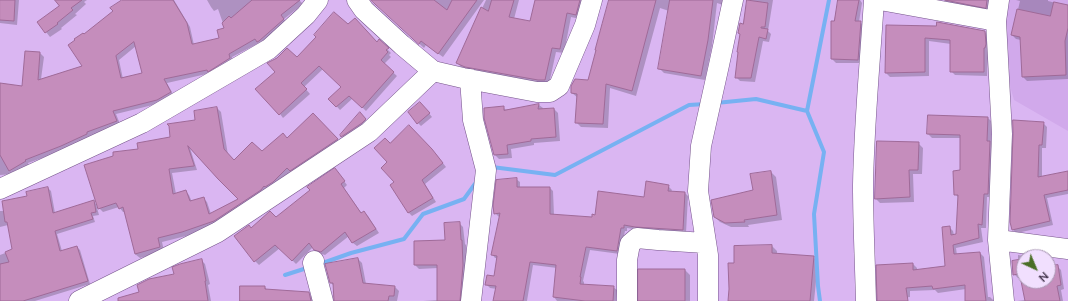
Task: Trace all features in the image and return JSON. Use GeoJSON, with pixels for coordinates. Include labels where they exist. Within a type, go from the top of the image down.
{"type":"FeatureCollection","features":[{"type":"Feature","properties":{"kind":"street"},"geometry":{"type":"LineString","coordinates":[[0,189],[142,123],[269,49],[306,15],[318,0]]}},
{"type":"Feature","properties":{"kind":"street"},"geometry":{"type":"LineString","coordinates":[[357,0],[364,10],[433,71],[538,92],[550,92],[559,86],[585,25],[592,0]]}},
{"type":"Feature","properties":{"kind":"street"},"geometry":{"type":"LineString","coordinates":[[708,301],[708,255],[698,191],[701,146],[720,65],[733,0]]}},
{"type":"Feature","properties":{"kind":"street"},"geometry":{"type":"LineString","coordinates":[[866,301],[863,184],[874,0]]}},
{"type":"Feature","properties":{"kind":"street"},"geometry":{"type":"LineString","coordinates":[[880,0],[996,21]]}},
{"type":"Feature","properties":{"kind":"street"},"geometry":{"type":"LineString","coordinates":[[999,0],[996,21],[1002,134],[998,240],[1004,301]]}},
{"type":"Feature","properties":{"kind":"street"},"geometry":{"type":"LineString","coordinates":[[79,301],[218,232],[369,132],[433,71]]}},
{"type":"Feature","properties":{"kind":"street"},"geometry":{"type":"LineString","coordinates":[[470,79],[473,120],[486,170],[471,301]]}},
{"type":"Feature","properties":{"kind":"street"},"geometry":{"type":"LineString","coordinates":[[627,301],[627,260],[630,244],[637,238],[705,243]]}},
{"type":"Feature","properties":{"kind":"street"},"geometry":{"type":"LineString","coordinates":[[998,240],[1068,248]]}},
{"type":"Feature","properties":{"kind":"street"},"geometry":{"type":"LineString","coordinates":[[314,261],[313,263],[323,301]]}},
{"type":"Feature","properties":{"kind":"shaded area"},"geometry":{"type":"Polygon","coordinates":[[[999,0],[1068,0],[1068,131],[1014,100],[997,42],[999,0]]]}},
{"type":"Feature","properties":{"kind":"building"},"geometry":{"type":"Polygon","coordinates":[[[0,0],[15,0],[14,21],[0,20],[0,0]]]}},
{"type":"Feature","properties":{"kind":"building"},"geometry":{"type":"Polygon","coordinates":[[[55,0],[82,0],[71,8],[73,10],[57,23],[58,24],[45,33],[37,22],[59,6],[55,0]]]}},
{"type":"Feature","properties":{"kind":"building"},"geometry":{"type":"Polygon","coordinates":[[[122,0],[173,0],[187,23],[193,44],[219,38],[217,30],[224,28],[222,23],[229,16],[231,18],[252,0],[300,0],[281,15],[284,19],[259,41],[257,42],[255,39],[229,54],[230,58],[208,72],[207,70],[164,79],[171,92],[157,100],[113,111],[117,121],[87,132],[87,134],[61,146],[25,160],[26,161],[9,171],[0,155],[0,83],[22,86],[25,51],[40,52],[38,80],[82,66],[68,45],[113,11],[110,8],[122,0]],[[134,42],[116,56],[121,78],[142,73],[134,42]]]}},
{"type":"Feature","properties":{"kind":"building"},"geometry":{"type":"Polygon","coordinates":[[[371,0],[434,0],[447,10],[452,0],[477,0],[438,54],[421,41],[419,44],[371,0]]]}},
{"type":"Feature","properties":{"kind":"building"},"geometry":{"type":"Polygon","coordinates":[[[492,0],[514,0],[509,17],[530,21],[535,0],[580,0],[576,15],[567,13],[560,49],[552,48],[545,80],[465,67],[456,63],[481,7],[488,11],[492,0]]]}},
{"type":"Feature","properties":{"kind":"building"},"geometry":{"type":"Polygon","coordinates":[[[609,0],[656,0],[632,91],[606,84],[603,124],[575,123],[577,94],[571,93],[571,86],[575,79],[588,80],[609,0]]]}},
{"type":"Feature","properties":{"kind":"building"},"geometry":{"type":"Polygon","coordinates":[[[670,0],[713,0],[708,40],[701,76],[658,69],[670,0]]]}},
{"type":"Feature","properties":{"kind":"building"},"geometry":{"type":"Polygon","coordinates":[[[747,0],[768,3],[765,27],[761,28],[768,29],[766,39],[759,37],[751,78],[735,78],[740,34],[738,33],[740,23],[743,24],[747,0]]]}},
{"type":"Feature","properties":{"kind":"building"},"geometry":{"type":"Polygon","coordinates":[[[838,0],[859,0],[855,21],[861,21],[858,60],[831,59],[831,21],[834,21],[838,0]]]}},
{"type":"Feature","properties":{"kind":"building"},"geometry":{"type":"Polygon","coordinates":[[[945,0],[987,0],[986,8],[945,0]]]}},
{"type":"Feature","properties":{"kind":"building"},"geometry":{"type":"Polygon","coordinates":[[[1054,2],[1068,5],[1068,28],[1065,41],[1066,75],[1022,77],[1020,37],[1011,35],[1017,9],[1050,16],[1054,2]]]}},
{"type":"Feature","properties":{"kind":"building"},"geometry":{"type":"Polygon","coordinates":[[[334,12],[348,24],[355,18],[377,42],[379,39],[389,48],[386,50],[388,52],[381,60],[394,72],[362,108],[349,96],[336,107],[328,99],[341,87],[319,66],[301,83],[307,89],[279,115],[255,89],[275,72],[267,63],[277,58],[287,48],[297,57],[316,37],[314,35],[334,12]]]}},
{"type":"Feature","properties":{"kind":"building"},"geometry":{"type":"Polygon","coordinates":[[[937,22],[985,31],[986,44],[984,48],[984,72],[950,72],[950,40],[925,38],[925,72],[885,73],[886,25],[936,26],[937,22]]]}},
{"type":"Feature","properties":{"kind":"building"},"geometry":{"type":"Polygon","coordinates":[[[420,102],[430,113],[417,124],[408,112],[420,102]]]}},
{"type":"Feature","properties":{"kind":"building"},"geometry":{"type":"Polygon","coordinates":[[[539,104],[538,109],[554,108],[556,137],[531,139],[531,141],[507,145],[508,154],[494,155],[484,118],[484,108],[504,106],[504,110],[539,104]]]}},
{"type":"Feature","properties":{"kind":"building"},"geometry":{"type":"Polygon","coordinates":[[[217,107],[224,149],[234,160],[252,142],[262,151],[283,133],[287,138],[313,113],[338,139],[290,171],[287,168],[273,182],[265,187],[264,186],[261,190],[214,221],[182,232],[158,238],[160,247],[135,254],[123,207],[119,209],[116,203],[98,209],[84,165],[113,156],[113,152],[138,149],[137,143],[170,137],[169,126],[167,124],[195,120],[194,111],[217,107]],[[188,146],[194,166],[169,169],[173,194],[186,190],[190,201],[204,197],[209,214],[238,199],[188,146]]]}},
{"type":"Feature","properties":{"kind":"building"},"geometry":{"type":"Polygon","coordinates":[[[360,112],[366,119],[341,137],[340,135],[360,112]]]}},
{"type":"Feature","properties":{"kind":"building"},"geometry":{"type":"Polygon","coordinates":[[[928,115],[988,117],[987,141],[990,141],[988,194],[984,194],[982,225],[978,224],[979,238],[953,245],[954,254],[980,252],[986,301],[965,301],[965,285],[933,289],[932,286],[906,288],[908,301],[877,301],[876,265],[913,263],[913,270],[945,266],[942,227],[950,226],[951,235],[956,234],[958,195],[954,195],[953,171],[960,170],[960,135],[927,134],[928,115]]]}},
{"type":"Feature","properties":{"kind":"building"},"geometry":{"type":"Polygon","coordinates":[[[1013,120],[1044,122],[1042,145],[1039,145],[1038,177],[1068,171],[1068,190],[1044,195],[1050,221],[1012,230],[1010,222],[1013,120]]]}},
{"type":"Feature","properties":{"kind":"building"},"geometry":{"type":"Polygon","coordinates":[[[409,125],[443,163],[422,180],[433,198],[408,213],[390,185],[394,182],[381,168],[387,162],[374,148],[385,138],[390,143],[409,125]]]}},
{"type":"Feature","properties":{"kind":"building"},"geometry":{"type":"Polygon","coordinates":[[[877,141],[919,142],[918,170],[909,170],[910,197],[875,199],[877,141]]]}},
{"type":"Feature","properties":{"kind":"building"},"geometry":{"type":"Polygon","coordinates":[[[335,168],[345,181],[341,184],[361,213],[364,211],[376,229],[352,243],[345,232],[321,252],[314,250],[309,243],[292,261],[275,245],[254,262],[234,236],[249,225],[251,228],[270,211],[276,217],[310,190],[307,187],[335,168]]]}},
{"type":"Feature","properties":{"kind":"building"},"geometry":{"type":"Polygon","coordinates":[[[771,171],[777,215],[744,220],[745,222],[725,223],[714,217],[711,200],[753,190],[750,174],[771,171]]]}},
{"type":"Feature","properties":{"kind":"building"},"geometry":{"type":"Polygon","coordinates":[[[517,178],[517,187],[550,187],[550,214],[592,217],[592,214],[595,215],[598,191],[644,197],[646,181],[669,185],[668,191],[685,192],[683,230],[624,225],[624,228],[621,228],[617,251],[586,247],[580,284],[614,286],[613,301],[585,301],[553,297],[556,265],[530,262],[523,301],[493,301],[496,286],[485,285],[487,275],[494,276],[497,256],[491,255],[500,213],[494,214],[493,206],[496,180],[517,178]]]}},
{"type":"Feature","properties":{"kind":"building"},"geometry":{"type":"Polygon","coordinates":[[[48,187],[53,213],[94,200],[96,212],[91,213],[93,219],[55,231],[60,251],[77,246],[88,281],[23,301],[0,301],[0,264],[9,262],[5,252],[12,249],[7,222],[5,222],[2,201],[27,196],[26,192],[48,187]]]}},
{"type":"Feature","properties":{"kind":"building"},"geometry":{"type":"Polygon","coordinates":[[[460,222],[463,265],[460,301],[437,301],[437,265],[414,265],[414,241],[445,240],[444,223],[460,222]]]}},
{"type":"Feature","properties":{"kind":"building"},"geometry":{"type":"Polygon","coordinates":[[[772,245],[772,253],[814,256],[810,301],[728,301],[728,263],[734,263],[734,246],[772,245]]]}},
{"type":"Feature","properties":{"kind":"building"},"geometry":{"type":"Polygon","coordinates":[[[358,258],[363,283],[395,286],[394,296],[389,296],[388,301],[334,301],[333,283],[330,283],[325,264],[358,258]]]}},
{"type":"Feature","properties":{"kind":"building"},"geometry":{"type":"Polygon","coordinates":[[[202,259],[208,301],[118,301],[118,298],[139,292],[137,285],[149,279],[174,274],[172,267],[202,259]]]}},
{"type":"Feature","properties":{"kind":"building"},"geometry":{"type":"Polygon","coordinates":[[[1016,260],[1016,274],[1013,275],[1012,261],[1016,260]]]}},
{"type":"Feature","properties":{"kind":"building"},"geometry":{"type":"Polygon","coordinates":[[[1056,265],[1058,265],[1061,285],[1057,286],[1060,301],[1025,301],[1023,289],[1056,289],[1056,265]]]}},
{"type":"Feature","properties":{"kind":"building"},"geometry":{"type":"Polygon","coordinates":[[[638,269],[685,269],[685,301],[638,301],[638,269]]]}},
{"type":"Feature","properties":{"kind":"building"},"geometry":{"type":"Polygon","coordinates":[[[240,286],[265,286],[265,289],[309,292],[311,301],[240,301],[240,286]]]}},
{"type":"Feature","properties":{"kind":"waterway"},"geometry":{"type":"LineString","coordinates":[[820,301],[814,214],[824,152],[807,111],[829,0]]}},
{"type":"Feature","properties":{"kind":"waterway"},"geometry":{"type":"LineString","coordinates":[[716,103],[756,99],[807,111]]}},
{"type":"Feature","properties":{"kind":"waterway"},"geometry":{"type":"LineString","coordinates":[[492,167],[555,175],[689,105],[705,104]]}},
{"type":"Feature","properties":{"kind":"waterway"},"geometry":{"type":"LineString","coordinates":[[320,264],[351,253],[404,239],[423,214],[464,199],[477,181]]}},
{"type":"Feature","properties":{"kind":"waterway"},"geometry":{"type":"LineString","coordinates":[[285,275],[310,267]]}}]}
